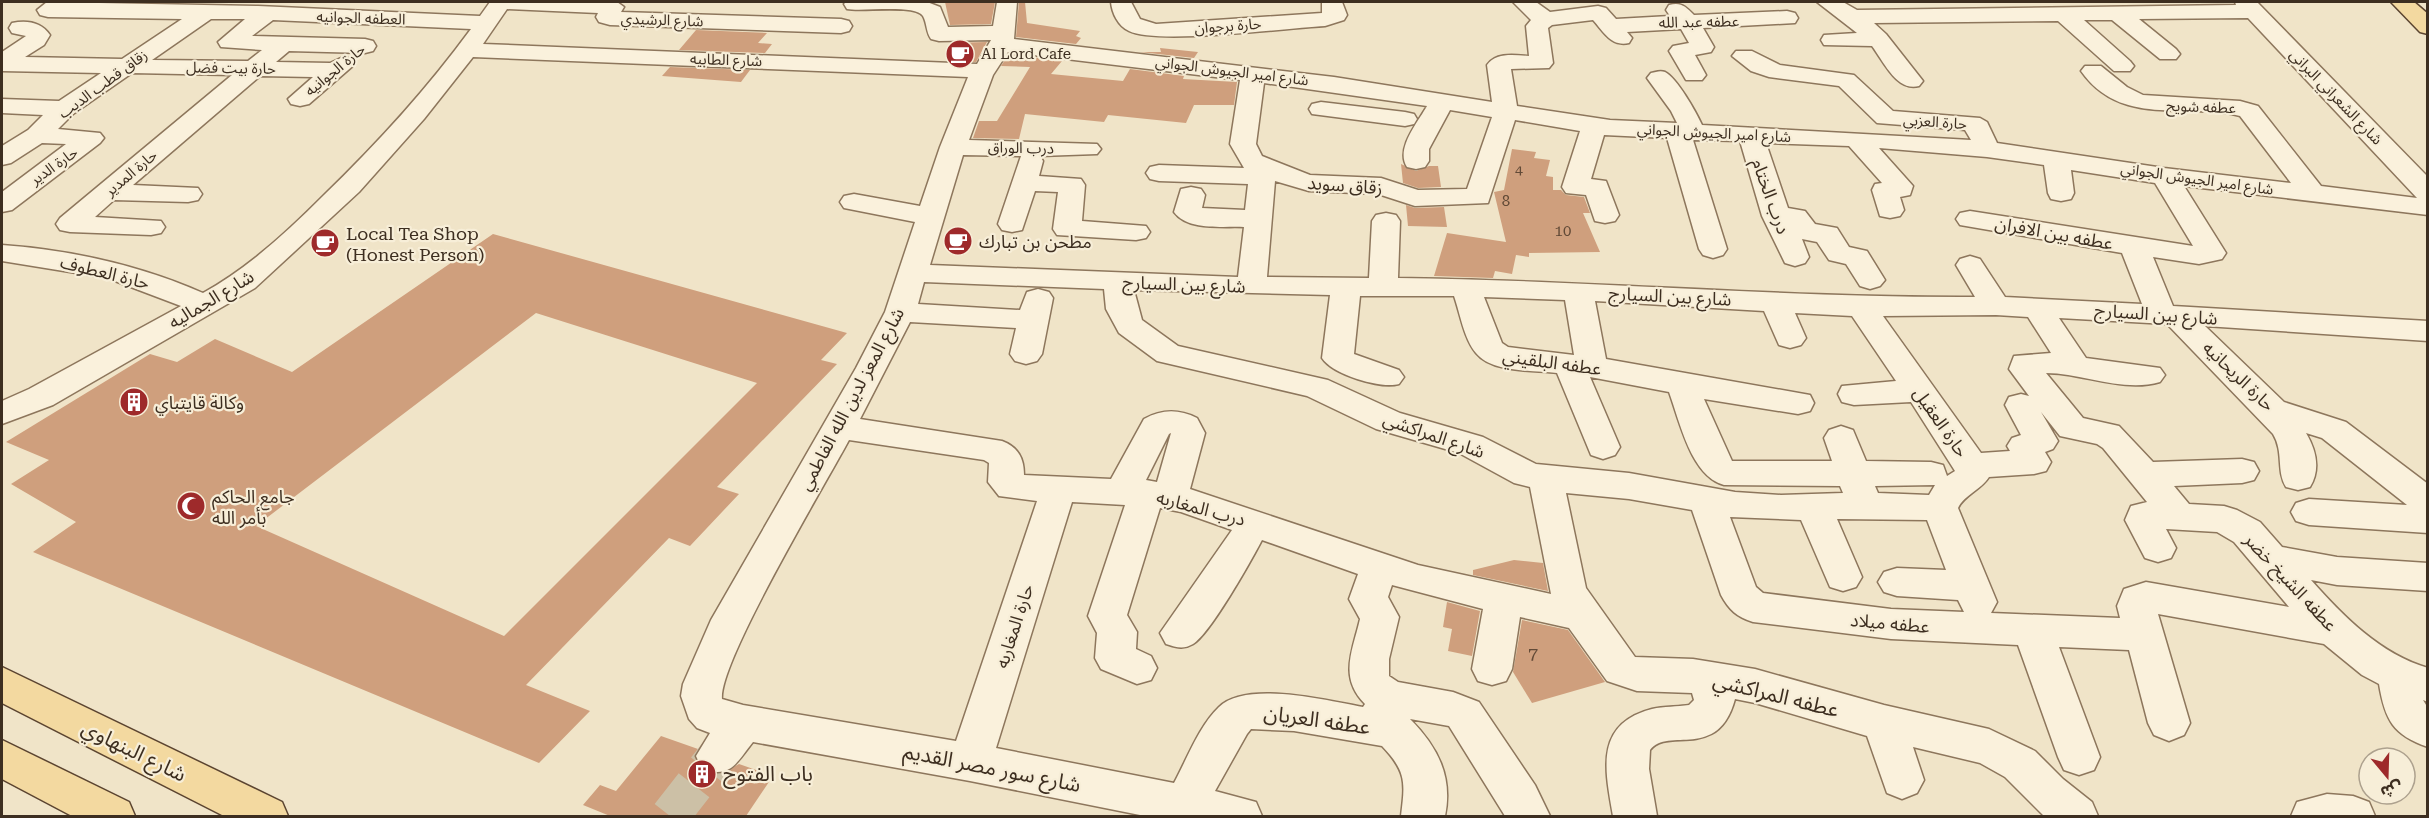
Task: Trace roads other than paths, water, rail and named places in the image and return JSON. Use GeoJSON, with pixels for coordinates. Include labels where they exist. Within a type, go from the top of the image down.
{"type":"FeatureCollection","features":[{"type":"Feature","properties":{"kind":"main road"},"geometry":{"type":"LineString","coordinates":[[2402,2],[2427,27]]}},
{"type":"Feature","properties":{"kind":"main road","name":"شارع البنهاوي"},"geometry":{"type":"LineString","coordinates":[[2,684],[266,816]]}},
{"type":"Feature","properties":{"kind":"main road"},"geometry":{"type":"LineString","coordinates":[[2,758],[113,816]]}},
{"type":"Feature","properties":{"kind":"street"},"geometry":{"type":"LineString","coordinates":[[672,20],[688,2]]}},
{"type":"Feature","properties":{"kind":"street"},"geometry":{"type":"LineString","coordinates":[[771,24],[783,2]]}},
{"type":"Feature","properties":{"kind":"street","name":"شارع المعز لدين الله الفاطمي"},"geometry":{"type":"LineString","coordinates":[[743,723],[712,716],[704,707],[701,696],[703,684],[725,631],[900,312],[953,147],[984,71],[1003,39],[1007,2]]}},
{"type":"Feature","properties":{"kind":"street","name":"حارة برجوان"},"geometry":{"type":"LineString","coordinates":[[1121,2],[1123,12],[1131,24],[1144,30],[1156,31],[1325,19],[1336,15],[1332,2]]}},
{"type":"Feature","properties":{"kind":"street"},"geometry":{"type":"LineString","coordinates":[[1506,111],[1499,65],[1541,63],[1537,26],[1545,19],[1523,2]]}},
{"type":"Feature","properties":{"kind":"street"},"geometry":{"type":"LineString","coordinates":[[1668,2],[1689,23],[1703,47],[1681,51],[1695,75]]}},
{"type":"Feature","properties":{"kind":"street"},"geometry":{"type":"LineString","coordinates":[[1698,2],[1718,22]]}},
{"type":"Feature","properties":{"kind":"street"},"geometry":{"type":"LineString","coordinates":[[1828,2],[1852,17],[1878,39],[1911,81]]}},
{"type":"Feature","properties":{"kind":"street"},"geometry":{"type":"LineString","coordinates":[[1913,16],[1929,5],[1943,2]]}},
{"type":"Feature","properties":{"kind":"street","name":"شارع امير الجيوش الجواني"},"geometry":{"type":"LineString","coordinates":[[855,4],[909,5],[928,9],[934,14],[938,33],[942,35],[1003,39],[1334,84],[1594,126],[1856,139],[1987,149],[2164,176],[2427,207]]}},
{"type":"Feature","properties":{"kind":"street"},"geometry":{"type":"LineString","coordinates":[[11,29],[41,21],[58,6]]}},
{"type":"Feature","properties":{"kind":"street","name":"العطفه الجوانيه"},"geometry":{"type":"LineString","coordinates":[[58,6],[205,13],[265,10],[399,19],[496,9]]}},
{"type":"Feature","properties":{"kind":"street","name":"شارع الرشيدي"},"geometry":{"type":"LineString","coordinates":[[496,9],[612,6],[607,17],[610,18],[771,24],[816,18],[841,26]]}},
{"type":"Feature","properties":{"kind":"street"},"geometry":{"type":"LineString","coordinates":[[1852,17],[1878,9],[1913,16],[2117,13],[2178,7],[2250,6]]}},
{"type":"Feature","properties":{"kind":"street","name":"شارع الشعراني البراني"},"geometry":{"type":"LineString","coordinates":[[2250,6],[2427,193]]}},
{"type":"Feature","properties":{"kind":"street","name":"شارع الجماليه"},"geometry":{"type":"LineString","coordinates":[[2,413],[41,397],[245,282],[274,258],[372,162],[468,50],[496,9]]}},
{"type":"Feature","properties":{"kind":"street"},"geometry":{"type":"LineString","coordinates":[[250,56],[228,42],[265,10]]}},
{"type":"Feature","properties":{"kind":"street","name":"عطفه عبد الله"},"geometry":{"type":"LineString","coordinates":[[1545,19],[1598,12],[1616,32],[1673,21],[1689,23],[1787,18]]}},
{"type":"Feature","properties":{"kind":"street","name":"زقاق قطب الديب"},"geometry":{"type":"LineString","coordinates":[[2,157],[38,135],[64,110],[205,13]]}},
{"type":"Feature","properties":{"kind":"street"},"geometry":{"type":"LineString","coordinates":[[2117,13],[2168,54]]}},
{"type":"Feature","properties":{"kind":"street"},"geometry":{"type":"LineString","coordinates":[[2064,14],[2122,66]]}},
{"type":"Feature","properties":{"kind":"street","name":"حارة الجوانيه"},"geometry":{"type":"LineString","coordinates":[[300,99],[399,19]]}},
{"type":"Feature","properties":{"kind":"street"},"geometry":{"type":"LineString","coordinates":[[2,63],[36,40],[39,35],[31,29],[11,29]]}},
{"type":"Feature","properties":{"kind":"street"},"geometry":{"type":"LineString","coordinates":[[1832,40],[1878,39]]}},
{"type":"Feature","properties":{"kind":"street","name":"حارة المدير"},"geometry":{"type":"LineString","coordinates":[[151,227],[71,225],[72,220],[198,116],[250,56],[284,45],[365,46]]}},
{"type":"Feature","properties":{"kind":"street","name":"شارع الطابيه"},"geometry":{"type":"LineString","coordinates":[[468,50],[984,71]]}},
{"type":"Feature","properties":{"kind":"street","name":"حارة بيت فضل"},"geometry":{"type":"LineString","coordinates":[[2,63],[217,68],[250,56],[335,70]]}},
{"type":"Feature","properties":{"kind":"street","name":"حارة العزبي"},"geometry":{"type":"LineString","coordinates":[[1744,56],[1760,66],[1777,72],[1846,81],[1886,118],[1971,123],[1978,127],[1987,149]]}},
{"type":"Feature","properties":{"kind":"street","name":"عطفه شويح"},"geometry":{"type":"LineString","coordinates":[[2093,71],[2118,93],[2138,102],[2240,108],[2249,111],[2314,195]]}},
{"type":"Feature","properties":{"kind":"street"},"geometry":{"type":"LineString","coordinates":[[1252,286],[1258,219],[1257,169],[1244,144],[1253,74]]}},
{"type":"Feature","properties":{"kind":"street"},"geometry":{"type":"LineString","coordinates":[[1659,78],[1683,110],[1713,249]]}},
{"type":"Feature","properties":{"kind":"street"},"geometry":{"type":"LineString","coordinates":[[1334,84],[1319,118],[1405,119]]}},
{"type":"Feature","properties":{"kind":"street"},"geometry":{"type":"LineString","coordinates":[[1416,161],[1416,149],[1442,101]]}},
{"type":"Feature","properties":{"kind":"street"},"geometry":{"type":"LineString","coordinates":[[2,106],[64,110]]}},
{"type":"Feature","properties":{"kind":"street","name":"زقاق سويد"},"geometry":{"type":"LineString","coordinates":[[1257,169],[1298,181],[1381,186],[1395,189],[1415,198],[1478,197],[1506,111]]}},
{"type":"Feature","properties":{"kind":"street"},"geometry":{"type":"LineString","coordinates":[[158,116],[198,116]]}},
{"type":"Feature","properties":{"kind":"street"},"geometry":{"type":"LineString","coordinates":[[1594,126],[1575,187],[1597,187],[1605,216]]}},
{"type":"Feature","properties":{"kind":"street","name":"درب الختام"},"geometry":{"type":"LineString","coordinates":[[1751,134],[1776,216],[1795,257]]}},
{"type":"Feature","properties":{"kind":"street","name":"حارة الدير"},"geometry":{"type":"LineString","coordinates":[[2,204],[91,138],[38,135]]}},
{"type":"Feature","properties":{"kind":"street"},"geometry":{"type":"LineString","coordinates":[[1856,139],[1900,186],[1900,189],[1885,190],[1890,210]]}},
{"type":"Feature","properties":{"kind":"street","name":"درب الوراق"},"geometry":{"type":"LineString","coordinates":[[953,147],[1088,149]]}},
{"type":"Feature","properties":{"kind":"street"},"geometry":{"type":"LineString","coordinates":[[1012,224],[1034,148]]}},
{"type":"Feature","properties":{"kind":"street"},"geometry":{"type":"LineString","coordinates":[[2056,159],[2061,193]]}},
{"type":"Feature","properties":{"kind":"street"},"geometry":{"type":"LineString","coordinates":[[1159,172],[1257,169]]}},
{"type":"Feature","properties":{"kind":"street","name":"عطفه بين الافران"},"geometry":{"type":"LineString","coordinates":[[1970,219],[2138,247],[2199,255],[2212,253],[2164,176]]}},
{"type":"Feature","properties":{"kind":"street"},"geometry":{"type":"LineString","coordinates":[[1024,183],[1072,185],[1067,229],[1136,232]]}},
{"type":"Feature","properties":{"kind":"street"},"geometry":{"type":"LineString","coordinates":[[108,192],[188,194]]}},
{"type":"Feature","properties":{"kind":"street"},"geometry":{"type":"LineString","coordinates":[[1191,195],[1188,212],[1192,216],[1258,219]]}},
{"type":"Feature","properties":{"kind":"street"},"geometry":{"type":"LineString","coordinates":[[854,202],[930,216]]}},
{"type":"Feature","properties":{"kind":"street","name":"حارة العقيل"},"geometry":{"type":"LineString","coordinates":[[1776,216],[1795,217],[1807,233],[1827,234],[1839,254],[1857,257],[1866,294],[1919,391],[1972,466],[1972,476],[1946,495],[1940,508]]}},
{"type":"Feature","properties":{"kind":"street"},"geometry":{"type":"LineString","coordinates":[[1383,287],[1386,220]]}},
{"type":"Feature","properties":{"kind":"street"},"geometry":{"type":"LineString","coordinates":[[2138,247],[2135,249],[2169,315]]}},
{"type":"Feature","properties":{"kind":"street","name":"حارة العطوف"},"geometry":{"type":"LineString","coordinates":[[2,253],[62,260],[115,272],[147,281],[204,305]]}},
{"type":"Feature","properties":{"kind":"street"},"geometry":{"type":"LineString","coordinates":[[1970,265],[1996,306]]}},
{"type":"Feature","properties":{"kind":"street","name":"شارع بين السيارج"},"geometry":{"type":"LineString","coordinates":[[912,273],[1252,286],[1578,291],[1776,302],[1866,294],[1996,306],[2427,331]]}},
{"type":"Feature","properties":{"kind":"street"},"geometry":{"type":"LineString","coordinates":[[1026,354],[1042,279]]}},
{"type":"Feature","properties":{"kind":"street","name":"شارع المراكشي"},"geometry":{"type":"LineString","coordinates":[[1118,282],[1119,305],[1125,322],[1147,342],[1168,354],[1317,388],[1388,421],[1471,445],[1526,474],[1546,479],[1629,486],[1706,500],[1781,508],[1814,507],[1860,490],[1940,508]]}},
{"type":"Feature","properties":{"kind":"street"},"geometry":{"type":"LineString","coordinates":[[1346,287],[1338,358],[1346,363],[1388,377]]}},
{"type":"Feature","properties":{"kind":"street","name":"عطفه البلقيني"},"geometry":{"type":"LineString","coordinates":[[1465,288],[1488,348],[1493,353],[1509,358],[1581,365],[1753,398],[1798,403]]}},
{"type":"Feature","properties":{"kind":"street"},"geometry":{"type":"LineString","coordinates":[[1578,291],[1581,365],[1603,447]]}},
{"type":"Feature","properties":{"kind":"street"},"geometry":{"type":"LineString","coordinates":[[1776,302],[1790,338]]}},
{"type":"Feature","properties":{"kind":"street"},"geometry":{"type":"LineString","coordinates":[[2038,308],[2073,361],[2071,363]]}},
{"type":"Feature","properties":{"kind":"street"},"geometry":{"type":"LineString","coordinates":[[900,312],[1033,320]]}},
{"type":"Feature","properties":{"kind":"street","name":"حارة الريحانيه"},"geometry":{"type":"LineString","coordinates":[[2169,315],[2272,410],[2282,416],[2324,425],[2334,430],[2427,503]]}},
{"type":"Feature","properties":{"kind":"street"},"geometry":{"type":"LineString","coordinates":[[2149,375],[2087,370],[2071,363],[2030,362],[2023,366],[2072,429],[2111,436],[2179,516]]}},
{"type":"Feature","properties":{"kind":"street"},"geometry":{"type":"LineString","coordinates":[[1681,383],[1714,464],[1724,473],[1860,490],[1930,474]]}},
{"type":"Feature","properties":{"kind":"street"},"geometry":{"type":"LineString","coordinates":[[1854,394],[1919,391]]}},
{"type":"Feature","properties":{"kind":"street"},"geometry":{"type":"LineString","coordinates":[[1972,466],[2034,462],[2024,446],[2042,441],[2021,405]]}},
{"type":"Feature","properties":{"kind":"street"},"geometry":{"type":"LineString","coordinates":[[2272,410],[2292,434],[2301,457],[2298,478]]}},
{"type":"Feature","properties":{"kind":"street","name":"درب المغاربه"},"geometry":{"type":"LineString","coordinates":[[838,427],[990,449],[1003,454],[1006,458],[1007,485],[1025,489],[1146,494],[1254,522],[1416,579],[1582,616]]}},
{"type":"Feature","properties":{"kind":"street"},"geometry":{"type":"LineString","coordinates":[[1840,438],[1860,490]]}},
{"type":"Feature","properties":{"kind":"street"},"geometry":{"type":"LineString","coordinates":[[2145,475],[2242,471]]}},
{"type":"Feature","properties":{"kind":"street","name":"عطفه المراكشي"},"geometry":{"type":"LineString","coordinates":[[1546,479],[1563,575],[1582,616],[1616,664],[1629,673],[1710,678],[1755,686],[1884,723],[1989,747],[2006,754],[2020,764],[2048,793],[2087,812]]}},
{"type":"Feature","properties":{"kind":"street","name":"حارة المغاربه"},"geometry":{"type":"LineString","coordinates":[[970,762],[1058,490]]}},
{"type":"Feature","properties":{"kind":"street"},"geometry":{"type":"LineString","coordinates":[[1137,669],[1114,655],[1118,635],[1107,616],[1146,494]]}},
{"type":"Feature","properties":{"kind":"street","name":"عطفه ميلاد"},"geometry":{"type":"LineString","coordinates":[[1706,500],[1740,595],[1753,607],[1891,624],[2145,635]]}},
{"type":"Feature","properties":{"kind":"street"},"geometry":{"type":"LineString","coordinates":[[1814,507],[1843,577]]}},
{"type":"Feature","properties":{"kind":"street"},"geometry":{"type":"LineString","coordinates":[[1897,582],[1975,594],[1940,508]]}},
{"type":"Feature","properties":{"kind":"street"},"geometry":{"type":"LineString","coordinates":[[2310,512],[2427,520]]}},
{"type":"Feature","properties":{"kind":"street","name":"عطفه الشيخ خضر"},"geometry":{"type":"LineString","coordinates":[[2158,548],[2142,517],[2149,514],[2231,521],[2247,532],[2335,630],[2370,662],[2413,681]]}},
{"type":"Feature","properties":{"kind":"street"},"geometry":{"type":"LineString","coordinates":[[1180,633],[1229,568],[1254,522]]}},
{"type":"Feature","properties":{"kind":"street"},"geometry":{"type":"LineString","coordinates":[[2271,558],[2337,571],[2427,577]]}},
{"type":"Feature","properties":{"kind":"street"},"geometry":{"type":"LineString","coordinates":[[1379,566],[1368,599],[1380,617],[1368,672],[1370,684],[1386,712],[1423,765],[1427,781],[1423,816]]}},
{"type":"Feature","properties":{"kind":"street"},"geometry":{"type":"LineString","coordinates":[[2169,723],[2136,606],[2138,600],[2146,597],[2335,630]]}},
{"type":"Feature","properties":{"kind":"street"},"geometry":{"type":"LineString","coordinates":[[1492,669],[1504,600]]}},
{"type":"Feature","properties":{"kind":"street"},"geometry":{"type":"LineString","coordinates":[[2033,631],[2079,757]]}},
{"type":"Feature","properties":{"kind":"street"},"geometry":{"type":"LineString","coordinates":[[1635,816],[1628,758],[1631,741],[1642,729],[1659,724],[1680,726],[1699,721],[1711,710],[1715,694],[1710,678]]}},
{"type":"Feature","properties":{"kind":"street"},"geometry":{"type":"LineString","coordinates":[[2413,681],[2406,715],[2411,721],[2427,729]]}},
{"type":"Feature","properties":{"kind":"street","name":"عطفه العريان"},"geometry":{"type":"LineString","coordinates":[[1185,806],[1226,728],[1234,718],[1243,713],[1268,711],[1386,712],[1392,698],[1449,706],[1464,714],[1528,816]]}},
{"type":"Feature","properties":{"kind":"street"},"geometry":{"type":"LineString","coordinates":[[717,756],[743,723]]}},
{"type":"Feature","properties":{"kind":"street","name":"شارع سور مصر القديم"},"geometry":{"type":"LineString","coordinates":[[743,723],[970,762],[1240,816]]}},
{"type":"Feature","properties":{"kind":"street"},"geometry":{"type":"LineString","coordinates":[[1884,723],[1902,780]]}},
{"type":"Feature","properties":{"kind":"street"},"geometry":{"type":"LineString","coordinates":[[2313,816],[2327,814],[2353,816]]}},
{"type":"Feature","properties":{"kind":"tunnel"},"geometry":{"type":"LineString","coordinates":[[670,816],[717,756]]}},
{"type":"Feature","properties":{"kind":"place","name":"Al Lord Cafe"},"geometry":{"type":"Point","coordinates":[960,54]}},
{"type":"Feature","properties":{"kind":"place","name":"مطحن بن تبارك"},"geometry":{"type":"Point","coordinates":[958,241]}},
{"type":"Feature","properties":{"kind":"place","name":"Local Tea Shop (Honest Person)"},"geometry":{"type":"Point","coordinates":[325,243]}},
{"type":"Feature","properties":{"kind":"place","name":"وكالة قايتباي"},"geometry":{"type":"Point","coordinates":[134,402]}},
{"type":"Feature","properties":{"kind":"place","name":"جامع الحاكم بأمر الله"},"geometry":{"type":"Point","coordinates":[191,506]}},
{"type":"Feature","properties":{"kind":"place","name":"باب الفتوح"},"geometry":{"type":"Point","coordinates":[702,774]}}]}
